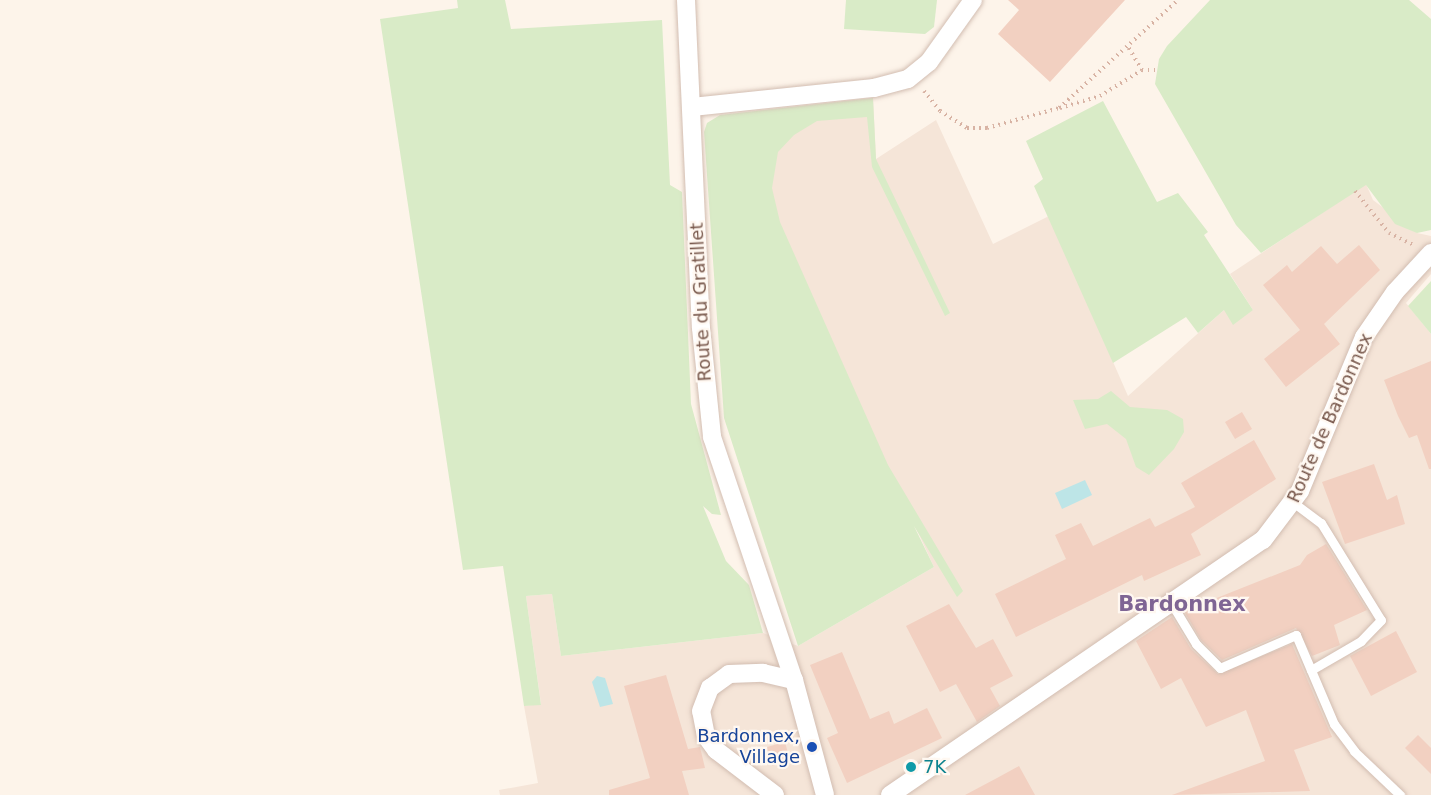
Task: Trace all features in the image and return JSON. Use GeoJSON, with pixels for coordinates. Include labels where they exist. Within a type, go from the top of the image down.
{"type":"FeatureCollection","features":[{"type":"Feature","properties":{"kind":"street","name":"Route du Gratillet"},"geometry":{"type":"LineString","coordinates":[[686,0],[707,405],[730,499],[766,595],[794,680],[825,795]]}},
{"type":"Feature","properties":{"kind":"street"},"geometry":{"type":"LineString","coordinates":[[692,107],[874,88],[912,77],[929,62],[973,0]]}},
{"type":"Feature","properties":{"kind":"street","name":"Route de Bardonnex"},"geometry":{"type":"LineString","coordinates":[[890,795],[1170,601],[1263,540],[1294,502],[1364,337],[1427,250]]}},
{"type":"Feature","properties":{"kind":"street"},"geometry":{"type":"LineString","coordinates":[[775,795],[716,750],[706,736],[701,711],[710,688],[729,674],[763,673],[794,680]]}},
{"type":"Feature","properties":{"kind":"lane"},"geometry":{"type":"LineString","coordinates":[[1294,502],[1321,523],[1382,620],[1360,641],[1311,670]]}},
{"type":"Feature","properties":{"kind":"lane"},"geometry":{"type":"LineString","coordinates":[[1170,601],[1196,644],[1220,668],[1296,635],[1345,740],[1400,795]]}},
{"type":"Feature","properties":{"kind":"path"},"geometry":{"type":"LineString","coordinates":[[1059,108],[1178,0]]}},
{"type":"Feature","properties":{"kind":"path"},"geometry":{"type":"LineString","coordinates":[[1127,45],[1142,70]]}},
{"type":"Feature","properties":{"kind":"path"},"geometry":{"type":"LineString","coordinates":[[912,77],[940,111],[967,128],[987,128],[1100,96],[1142,70],[1156,70]]}},
{"type":"Feature","properties":{"kind":"path"},"geometry":{"type":"LineString","coordinates":[[1355,190],[1389,233],[1427,250]]}},
{"type":"Feature","properties":{"kind":"shaded area"},"geometry":{"type":"Polygon","coordinates":[[[873,98],[876,159],[936,120],[993,244],[1049,216],[1128,396],[1224,310],[1253,310],[1230,274],[1366,184],[1373,200],[1417,233],[1431,236],[1431,274],[1406,303],[1431,334],[1431,795],[500,795],[499,790],[538,783],[524,706],[541,704],[526,596],[552,594],[561,656],[763,633],[798,646],[934,567],[767,207],[754,111],[873,98]]]}},
{"type":"Feature","properties":{"kind":"green space"},"geometry":{"type":"Polygon","coordinates":[[[457,0],[505,0],[511,29],[662,20],[670,185],[682,192],[691,404],[721,515],[712,514],[703,506],[726,561],[749,585],[763,633],[561,656],[552,594],[526,596],[541,705],[524,706],[503,566],[463,570],[380,19],[458,8],[457,0]]]}},
{"type":"Feature","properties":{"kind":"green space"},"geometry":{"type":"Polygon","coordinates":[[[846,0],[937,0],[934,27],[925,34],[844,29],[846,0]]]}},
{"type":"Feature","properties":{"kind":"green space"},"geometry":{"type":"Polygon","coordinates":[[[1210,0],[1409,0],[1431,19],[1431,230],[1417,233],[1395,224],[1366,185],[1261,253],[1236,225],[1155,84],[1159,59],[1167,46],[1210,0]]]}},
{"type":"Feature","properties":{"kind":"green space"},"geometry":{"type":"Polygon","coordinates":[[[873,98],[876,159],[950,313],[945,316],[872,167],[867,117],[817,121],[794,135],[778,152],[772,188],[780,222],[888,465],[963,591],[957,597],[914,526],[934,567],[798,646],[724,418],[704,132],[707,123],[720,115],[873,98]]]}},
{"type":"Feature","properties":{"kind":"green space"},"geometry":{"type":"Polygon","coordinates":[[[1103,101],[1157,202],[1178,193],[1208,232],[1204,235],[1253,310],[1233,325],[1224,310],[1198,333],[1186,317],[1113,363],[1034,186],[1043,179],[1026,141],[1103,101]]]}},
{"type":"Feature","properties":{"kind":"green space"},"geometry":{"type":"Polygon","coordinates":[[[1431,281],[1431,334],[1408,306],[1431,281]]]}},
{"type":"Feature","properties":{"kind":"green space"},"geometry":{"type":"Polygon","coordinates":[[[1111,391],[1130,407],[1167,410],[1183,419],[1184,432],[1174,449],[1149,475],[1136,467],[1126,439],[1107,424],[1085,429],[1073,400],[1098,399],[1111,391]]]}},
{"type":"Feature","properties":{"kind":"water"},"geometry":{"type":"Polygon","coordinates":[[[1085,480],[1092,495],[1062,509],[1055,493],[1085,480]]]}},
{"type":"Feature","properties":{"kind":"water"},"geometry":{"type":"Polygon","coordinates":[[[597,676],[605,678],[613,704],[600,707],[592,682],[597,676]]]}},
{"type":"Feature","properties":{"kind":"building"},"geometry":{"type":"Polygon","coordinates":[[[1008,0],[1125,0],[1050,82],[998,34],[1019,10],[1008,0]]]}},
{"type":"Feature","properties":{"kind":"building"},"geometry":{"type":"Polygon","coordinates":[[[1359,245],[1380,270],[1324,324],[1340,344],[1286,387],[1264,359],[1300,330],[1263,285],[1287,265],[1292,272],[1321,246],[1337,264],[1359,245]]]}},
{"type":"Feature","properties":{"kind":"building"},"geometry":{"type":"Polygon","coordinates":[[[1431,361],[1431,469],[1429,469],[1417,435],[1409,438],[1384,380],[1431,361]]]}},
{"type":"Feature","properties":{"kind":"building"},"geometry":{"type":"Polygon","coordinates":[[[1242,412],[1252,429],[1235,439],[1225,422],[1242,412]]]}},
{"type":"Feature","properties":{"kind":"building"},"geometry":{"type":"Polygon","coordinates":[[[1254,440],[1276,479],[1191,534],[1201,555],[1144,581],[1142,575],[1016,637],[995,594],[1066,559],[1055,535],[1081,523],[1093,546],[1150,518],[1155,527],[1195,507],[1181,483],[1254,440]]]}},
{"type":"Feature","properties":{"kind":"building"},"geometry":{"type":"Polygon","coordinates":[[[1374,464],[1387,500],[1397,495],[1405,524],[1345,544],[1322,482],[1374,464]]]}},
{"type":"Feature","properties":{"kind":"building"},"geometry":{"type":"Polygon","coordinates":[[[1326,544],[1367,610],[1334,625],[1340,645],[1312,656],[1296,628],[1222,660],[1201,640],[1184,611],[1300,565],[1307,555],[1326,544]]]}},
{"type":"Feature","properties":{"kind":"building"},"geometry":{"type":"Polygon","coordinates":[[[949,604],[976,648],[993,639],[1013,676],[990,688],[1000,706],[977,722],[956,684],[940,692],[906,626],[949,604]]]}},
{"type":"Feature","properties":{"kind":"building"},"geometry":{"type":"Polygon","coordinates":[[[1172,617],[1191,649],[1218,674],[1292,644],[1332,737],[1294,750],[1310,791],[1172,795],[1265,761],[1246,710],[1206,727],[1181,678],[1161,689],[1136,641],[1172,617]]]}},
{"type":"Feature","properties":{"kind":"building"},"geometry":{"type":"Polygon","coordinates":[[[1396,631],[1417,672],[1371,696],[1350,656],[1396,631]]]}},
{"type":"Feature","properties":{"kind":"building"},"geometry":{"type":"Polygon","coordinates":[[[842,652],[870,719],[889,711],[894,724],[927,708],[942,738],[847,783],[827,738],[838,733],[810,665],[842,652]]]}},
{"type":"Feature","properties":{"kind":"building"},"geometry":{"type":"Polygon","coordinates":[[[666,675],[688,749],[700,747],[705,768],[682,771],[689,795],[609,795],[609,790],[650,778],[624,686],[666,675]]]}},
{"type":"Feature","properties":{"kind":"building"},"geometry":{"type":"Polygon","coordinates":[[[1418,735],[1431,748],[1431,774],[1405,748],[1418,735]]]}},
{"type":"Feature","properties":{"kind":"building"},"geometry":{"type":"Polygon","coordinates":[[[785,742],[790,761],[772,766],[767,747],[785,742]]]}},
{"type":"Feature","properties":{"kind":"building"},"geometry":{"type":"Polygon","coordinates":[[[1019,766],[1035,795],[965,795],[997,778],[1019,766]]]}},
{"type":"Feature","properties":{"kind":"place","name":"Bardonnex, Village"},"geometry":{"type":"Point","coordinates":[812,747]}},
{"type":"Feature","properties":{"kind":"place","name":"7K"},"geometry":{"type":"Point","coordinates":[911,767]}},
{"type":"Feature","properties":{"kind":"district","name":"Bardonnex"},"geometry":{"type":"Point","coordinates":[1182,604]}}]}
